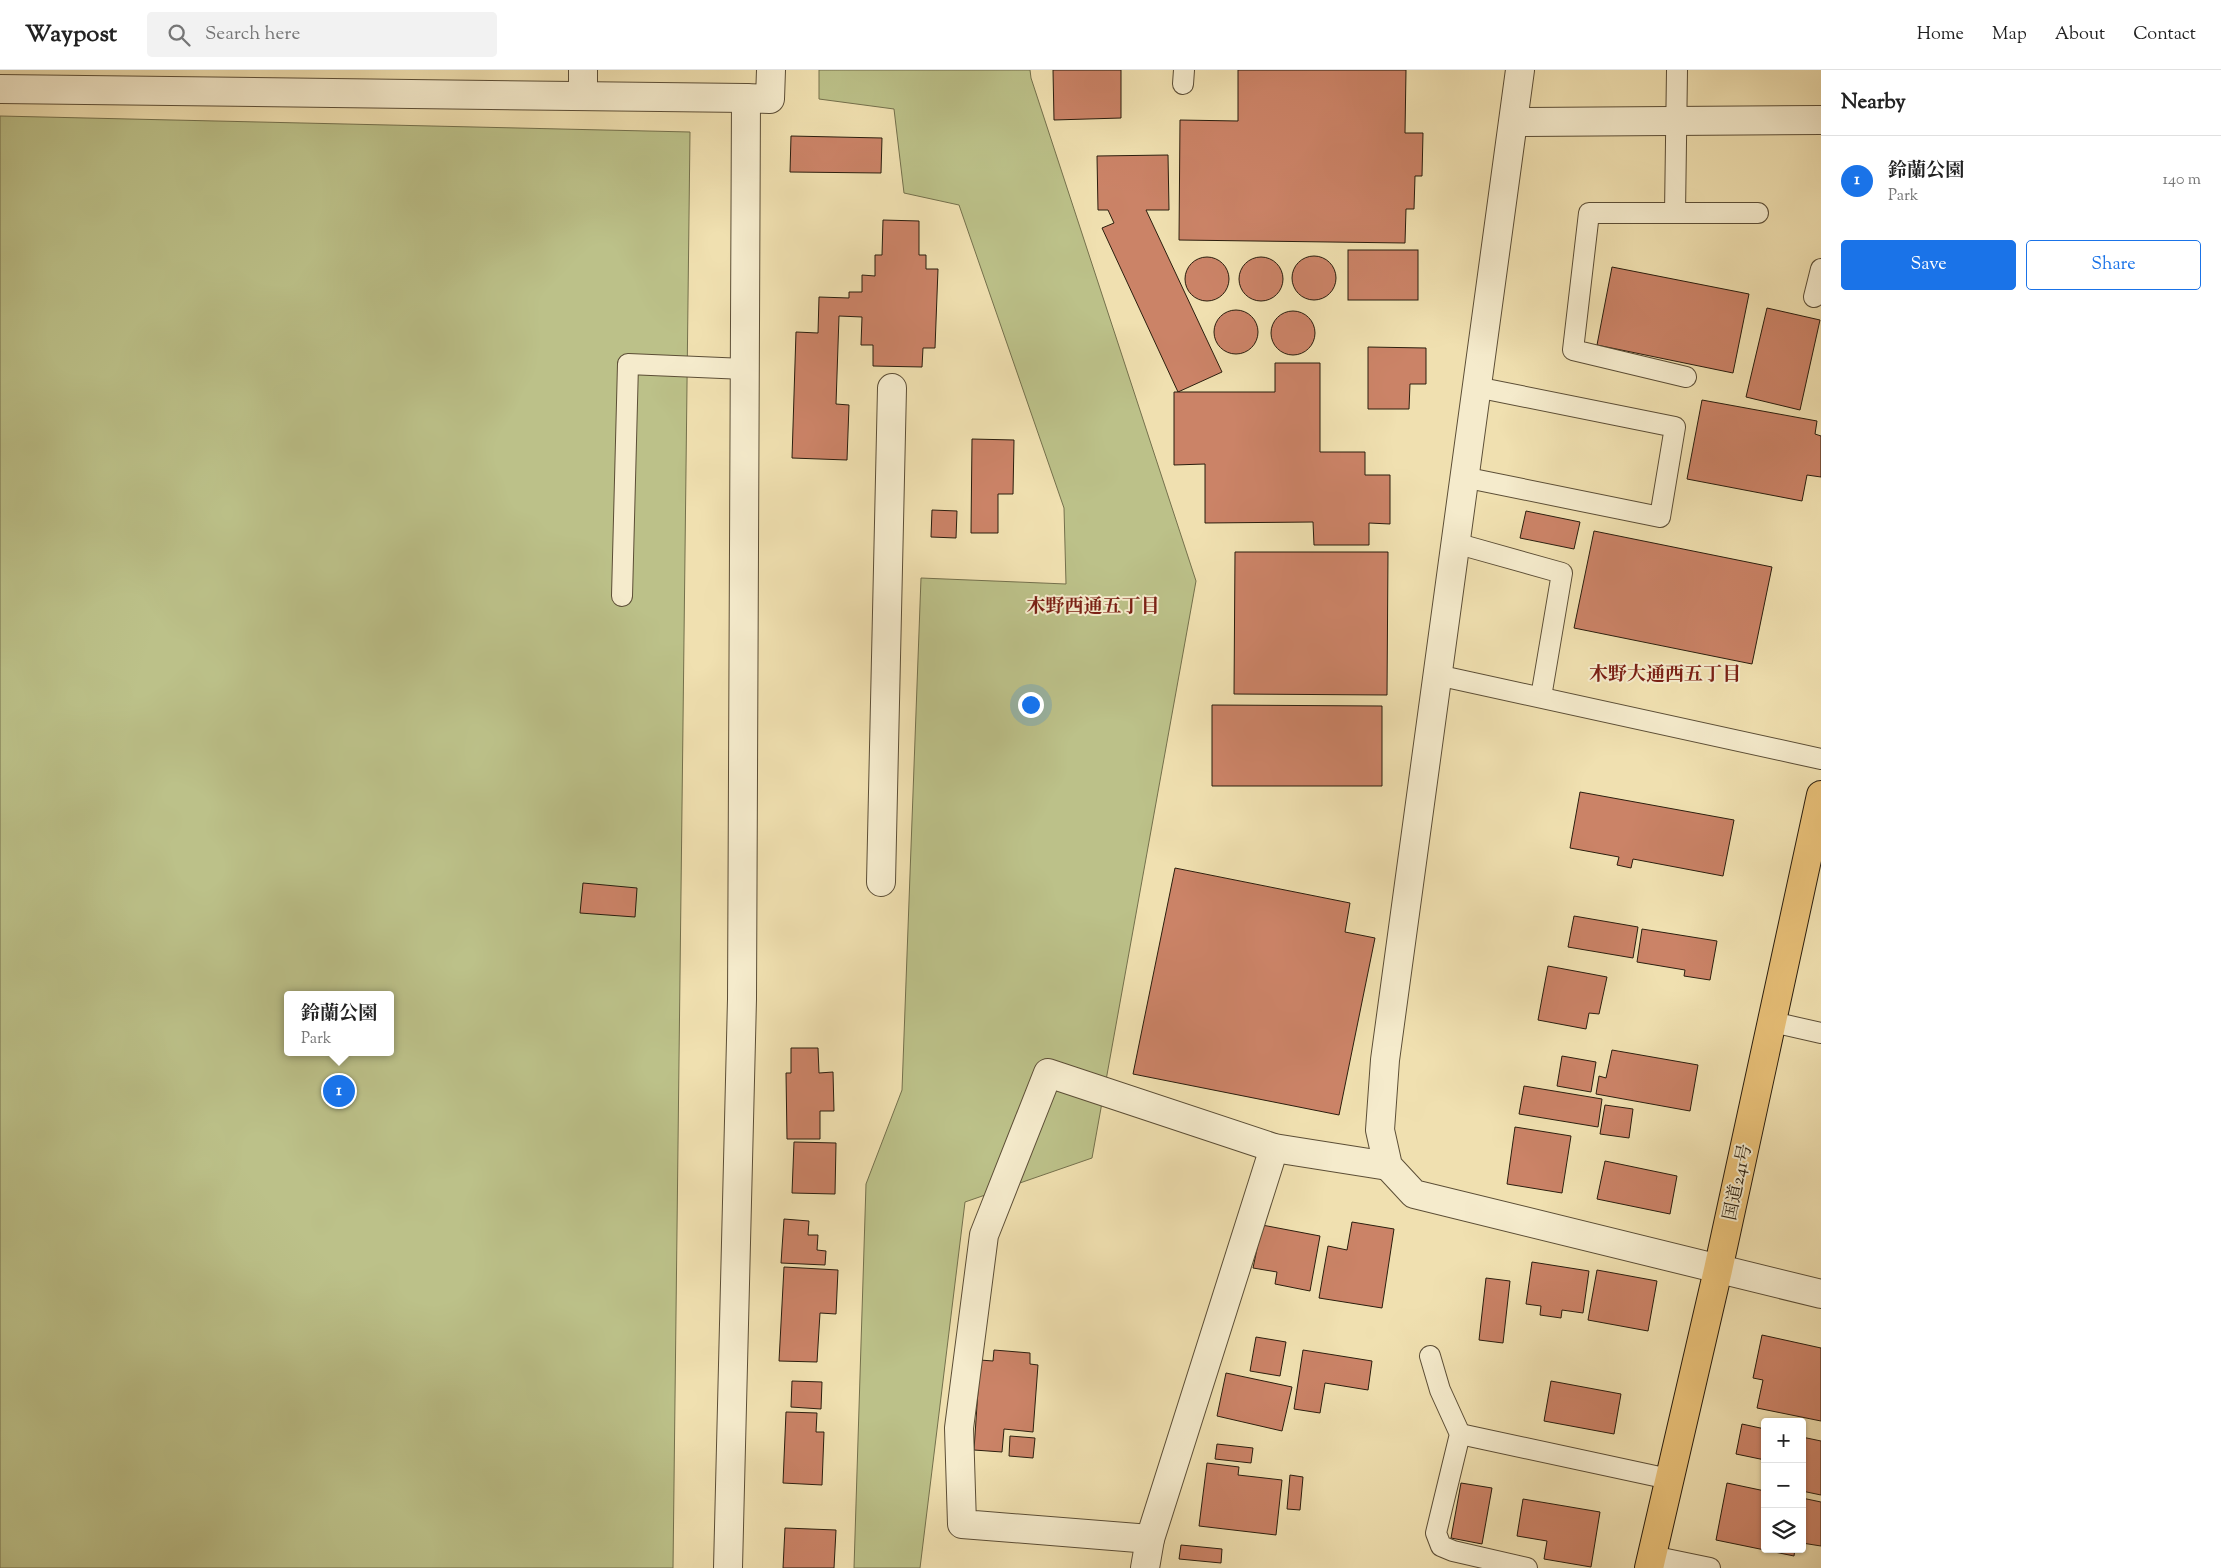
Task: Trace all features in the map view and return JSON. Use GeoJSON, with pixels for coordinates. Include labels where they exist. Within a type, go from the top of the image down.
{"type":"FeatureCollection","features":[{"type":"Feature","properties":{"kind":"highway","name":"国道241号"},"geometry":{"type":"LineString","coordinates":[[1650,1562],[1718,1270],[1821,795]]}},
{"type":"Feature","properties":{"kind":"street"},"geometry":{"type":"LineString","coordinates":[[5,83],[295,81],[583,83],[770,99],[770,70]]}},
{"type":"Feature","properties":{"kind":"street"},"geometry":{"type":"LineString","coordinates":[[1520,70],[1385,1060],[1380,1130],[1388,1166],[1414,1194],[1821,1294]]}},
{"type":"Feature","properties":{"kind":"street"},"geometry":{"type":"LineString","coordinates":[[728,1568],[742,998],[746,98]]}},
{"type":"Feature","properties":{"kind":"street"},"geometry":{"type":"LineString","coordinates":[[1514,122],[1821,120]]}},
{"type":"Feature","properties":{"kind":"street"},"geometry":{"type":"LineString","coordinates":[[881,882],[892,388]]}},
{"type":"Feature","properties":{"kind":"street"},"geometry":{"type":"LineString","coordinates":[[1150,1539],[962,1524],[959,1428],[984,1235],[1048,1073],[1274,1148],[1388,1166]]}},
{"type":"Feature","properties":{"kind":"street"},"geometry":{"type":"LineString","coordinates":[[1145,1568],[1150,1539],[1274,1148]]}},
{"type":"Feature","properties":{"kind":"lane"},"geometry":{"type":"LineString","coordinates":[[1675,213],[1677,70]]}},
{"type":"Feature","properties":{"kind":"lane"},"geometry":{"type":"LineString","coordinates":[[1686,377],[1573,350],[1589,212],[1758,213]]}},
{"type":"Feature","properties":{"kind":"lane"},"geometry":{"type":"LineString","coordinates":[[1814,298],[1821,269]]}},
{"type":"Feature","properties":{"kind":"lane"},"geometry":{"type":"LineString","coordinates":[[622,596],[628,364],[745,369]]}},
{"type":"Feature","properties":{"kind":"lane"},"geometry":{"type":"LineString","coordinates":[[1463,477],[1660,517],[1675,427],[1476,387]]}},
{"type":"Feature","properties":{"kind":"lane"},"geometry":{"type":"LineString","coordinates":[[1455,543],[1562,573],[1541,697]]}},
{"type":"Feature","properties":{"kind":"lane"},"geometry":{"type":"LineString","coordinates":[[1437,675],[1821,759]]}},
{"type":"Feature","properties":{"kind":"lane"},"geometry":{"type":"LineString","coordinates":[[1772,1022],[1821,1033]]}},
{"type":"Feature","properties":{"kind":"lane"},"geometry":{"type":"LineString","coordinates":[[1430,1356],[1440,1390],[1460,1434],[1436,1533],[1441,1546],[1453,1551],[1527,1568]]}},
{"type":"Feature","properties":{"kind":"lane"},"geometry":{"type":"LineString","coordinates":[[1460,1434],[1669,1479]]}},
{"type":"Feature","properties":{"kind":"lane"},"geometry":{"type":"LineString","coordinates":[[1650,1562],[1710,1568]]}},
{"type":"Feature","properties":{"kind":"green space"},"geometry":{"type":"Polygon","coordinates":[[[819,70],[1030,70],[1031,78],[1196,581],[1092,1158],[965,1202],[920,1568],[854,1568],[866,1184],[902,1090],[921,578],[1066,584],[1064,508],[959,205],[904,193],[894,109],[819,99],[819,70]]]}},
{"type":"Feature","properties":{"kind":"green space"},"geometry":{"type":"Polygon","coordinates":[[[0,116],[690,132],[673,1568],[0,1568],[0,116]]]}},
{"type":"Feature","properties":{"kind":"building"},"geometry":{"type":"Polygon","coordinates":[[[1053,70],[1121,70],[1121,118],[1054,120],[1053,70]]]}},
{"type":"Feature","properties":{"kind":"building"},"geometry":{"type":"Polygon","coordinates":[[[1238,70],[1406,70],[1405,133],[1423,133],[1422,176],[1415,176],[1414,209],[1406,209],[1405,243],[1179,240],[1180,120],[1238,121],[1238,70]]]}},
{"type":"Feature","properties":{"kind":"building"},"geometry":{"type":"Polygon","coordinates":[[[791,136],[882,138],[881,173],[790,172],[791,136]]]}},
{"type":"Feature","properties":{"kind":"building"},"geometry":{"type":"Polygon","coordinates":[[[1168,155],[1169,210],[1146,210],[1222,372],[1178,392],[1102,228],[1114,223],[1108,210],[1098,210],[1097,156],[1168,155]]]}},
{"type":"Feature","properties":{"kind":"building"},"geometry":{"type":"Polygon","coordinates":[[[883,220],[919,221],[919,255],[926,255],[926,269],[938,269],[935,348],[923,348],[922,367],[873,366],[873,345],[861,345],[862,317],[839,316],[836,404],[849,405],[847,460],[792,458],[796,332],[818,333],[819,297],[849,298],[849,292],[862,292],[862,275],[875,276],[875,255],[882,255],[883,220]]]}},
{"type":"Feature","properties":{"kind":"building"},"geometry":{"type":"Polygon","coordinates":[[[1348,250],[1418,250],[1418,300],[1348,300],[1348,250]]]}},
{"type":"Feature","properties":{"kind":"building"},"geometry":{"type":"Polygon","coordinates":[[[1314,256],[1326,260],[1332,266],[1336,278],[1332,290],[1326,296],[1314,300],[1302,296],[1296,290],[1292,278],[1296,266],[1302,260],[1314,256]]]}},
{"type":"Feature","properties":{"kind":"building"},"geometry":{"type":"Polygon","coordinates":[[[1207,257],[1219,261],[1225,267],[1229,279],[1225,291],[1219,297],[1207,301],[1195,297],[1189,291],[1185,279],[1189,267],[1195,261],[1207,257]]]}},
{"type":"Feature","properties":{"kind":"building"},"geometry":{"type":"Polygon","coordinates":[[[1257,257],[1265,257],[1277,263],[1283,279],[1277,295],[1265,301],[1257,301],[1245,295],[1239,283],[1239,275],[1245,263],[1257,257]]]}},
{"type":"Feature","properties":{"kind":"building"},"geometry":{"type":"Polygon","coordinates":[[[1612,267],[1749,294],[1733,373],[1597,345],[1612,267]]]}},
{"type":"Feature","properties":{"kind":"building"},"geometry":{"type":"Polygon","coordinates":[[[1767,308],[1820,320],[1800,410],[1746,397],[1767,308]]]}},
{"type":"Feature","properties":{"kind":"building"},"geometry":{"type":"Polygon","coordinates":[[[1236,310],[1248,314],[1254,320],[1258,332],[1254,344],[1248,350],[1236,354],[1224,350],[1218,344],[1214,332],[1218,320],[1224,314],[1236,310]]]}},
{"type":"Feature","properties":{"kind":"building"},"geometry":{"type":"Polygon","coordinates":[[[1293,311],[1305,315],[1311,321],[1315,333],[1311,345],[1305,351],[1293,355],[1281,351],[1275,345],[1271,333],[1275,321],[1281,315],[1293,311]]]}},
{"type":"Feature","properties":{"kind":"building"},"geometry":{"type":"Polygon","coordinates":[[[1368,347],[1426,348],[1426,384],[1410,384],[1409,409],[1368,409],[1368,347]]]}},
{"type":"Feature","properties":{"kind":"building"},"geometry":{"type":"Polygon","coordinates":[[[1275,363],[1320,363],[1320,452],[1365,452],[1365,475],[1390,475],[1390,524],[1369,523],[1369,545],[1314,545],[1313,522],[1205,523],[1205,464],[1174,465],[1174,392],[1275,392],[1275,363]]]}},
{"type":"Feature","properties":{"kind":"building"},"geometry":{"type":"Polygon","coordinates":[[[1702,400],[1817,421],[1815,434],[1821,436],[1821,477],[1807,475],[1802,501],[1687,479],[1702,400]]]}},
{"type":"Feature","properties":{"kind":"building"},"geometry":{"type":"Polygon","coordinates":[[[972,439],[1014,440],[1013,494],[998,494],[998,533],[971,533],[972,439]]]}},
{"type":"Feature","properties":{"kind":"building"},"geometry":{"type":"Polygon","coordinates":[[[932,510],[957,511],[956,538],[931,537],[932,510]]]}},
{"type":"Feature","properties":{"kind":"building"},"geometry":{"type":"Polygon","coordinates":[[[1526,511],[1580,522],[1574,549],[1520,538],[1526,511]]]}},
{"type":"Feature","properties":{"kind":"building"},"geometry":{"type":"Polygon","coordinates":[[[1594,531],[1772,567],[1752,664],[1574,628],[1594,531]]]}},
{"type":"Feature","properties":{"kind":"building"},"geometry":{"type":"Polygon","coordinates":[[[1235,552],[1388,552],[1387,695],[1234,694],[1235,552]]]}},
{"type":"Feature","properties":{"kind":"building"},"geometry":{"type":"Polygon","coordinates":[[[1212,705],[1382,706],[1382,786],[1212,786],[1212,705]]]}},
{"type":"Feature","properties":{"kind":"building"},"geometry":{"type":"Polygon","coordinates":[[[1580,792],[1734,820],[1723,876],[1633,859],[1631,868],[1617,865],[1619,857],[1570,848],[1580,792]]]}},
{"type":"Feature","properties":{"kind":"building"},"geometry":{"type":"Polygon","coordinates":[[[1175,868],[1350,903],[1345,932],[1375,938],[1339,1115],[1133,1074],[1175,868]]]}},
{"type":"Feature","properties":{"kind":"building"},"geometry":{"type":"Polygon","coordinates":[[[583,883],[637,888],[635,917],[580,913],[583,883]]]}},
{"type":"Feature","properties":{"kind":"building"},"geometry":{"type":"Polygon","coordinates":[[[1574,916],[1638,927],[1633,958],[1568,947],[1574,916]]]}},
{"type":"Feature","properties":{"kind":"building"},"geometry":{"type":"Polygon","coordinates":[[[1642,929],[1717,941],[1710,980],[1684,976],[1685,970],[1637,962],[1642,929]]]}},
{"type":"Feature","properties":{"kind":"building"},"geometry":{"type":"Polygon","coordinates":[[[1548,966],[1607,977],[1599,1014],[1589,1013],[1586,1029],[1538,1020],[1548,966]]]}},
{"type":"Feature","properties":{"kind":"building"},"geometry":{"type":"Polygon","coordinates":[[[791,1048],[818,1048],[819,1073],[833,1072],[834,1111],[820,1111],[820,1139],[787,1139],[786,1073],[791,1073],[791,1048]]]}},
{"type":"Feature","properties":{"kind":"building"},"geometry":{"type":"Polygon","coordinates":[[[1612,1050],[1698,1065],[1690,1111],[1596,1094],[1599,1076],[1606,1078],[1612,1050]]]}},
{"type":"Feature","properties":{"kind":"building"},"geometry":{"type":"Polygon","coordinates":[[[1562,1056],[1596,1062],[1591,1092],[1557,1086],[1562,1056]]]}},
{"type":"Feature","properties":{"kind":"building"},"geometry":{"type":"Polygon","coordinates":[[[1524,1086],[1602,1099],[1598,1127],[1519,1114],[1524,1086]]]}},
{"type":"Feature","properties":{"kind":"building"},"geometry":{"type":"Polygon","coordinates":[[[1605,1105],[1633,1109],[1629,1138],[1600,1134],[1605,1105]]]}},
{"type":"Feature","properties":{"kind":"building"},"geometry":{"type":"Polygon","coordinates":[[[1515,1127],[1571,1136],[1562,1193],[1507,1184],[1515,1127]]]}},
{"type":"Feature","properties":{"kind":"building"},"geometry":{"type":"Polygon","coordinates":[[[794,1142],[836,1143],[835,1194],[792,1193],[794,1142]]]}},
{"type":"Feature","properties":{"kind":"building"},"geometry":{"type":"Polygon","coordinates":[[[1605,1161],[1677,1176],[1670,1214],[1597,1199],[1605,1161]]]}},
{"type":"Feature","properties":{"kind":"building"},"geometry":{"type":"Polygon","coordinates":[[[784,1219],[809,1221],[808,1235],[818,1235],[817,1250],[826,1251],[825,1265],[781,1263],[784,1219]]]}},
{"type":"Feature","properties":{"kind":"building"},"geometry":{"type":"Polygon","coordinates":[[[1352,1222],[1394,1229],[1382,1308],[1319,1298],[1328,1246],[1347,1250],[1352,1222]]]}},
{"type":"Feature","properties":{"kind":"building"},"geometry":{"type":"Polygon","coordinates":[[[1262,1225],[1320,1236],[1310,1291],[1275,1284],[1277,1272],[1253,1268],[1262,1225]]]}},
{"type":"Feature","properties":{"kind":"building"},"geometry":{"type":"Polygon","coordinates":[[[1532,1262],[1589,1271],[1583,1313],[1562,1310],[1561,1318],[1540,1315],[1541,1306],[1526,1304],[1532,1262]]]}},
{"type":"Feature","properties":{"kind":"building"},"geometry":{"type":"Polygon","coordinates":[[[784,1267],[838,1270],[836,1314],[820,1313],[817,1362],[779,1361],[784,1267]]]}},
{"type":"Feature","properties":{"kind":"building"},"geometry":{"type":"Polygon","coordinates":[[[1597,1270],[1657,1281],[1648,1331],[1588,1320],[1597,1270]]]}},
{"type":"Feature","properties":{"kind":"building"},"geometry":{"type":"Polygon","coordinates":[[[1486,1278],[1510,1281],[1503,1343],[1479,1340],[1486,1278]]]}},
{"type":"Feature","properties":{"kind":"building"},"geometry":{"type":"Polygon","coordinates":[[[1762,1335],[1821,1348],[1821,1421],[1757,1408],[1763,1380],[1753,1378],[1762,1335]]]}},
{"type":"Feature","properties":{"kind":"building"},"geometry":{"type":"Polygon","coordinates":[[[1256,1337],[1286,1342],[1280,1376],[1250,1371],[1256,1337]]]}},
{"type":"Feature","properties":{"kind":"building"},"geometry":{"type":"Polygon","coordinates":[[[994,1350],[1030,1353],[1030,1364],[1038,1365],[1033,1432],[1004,1429],[1002,1452],[974,1450],[980,1360],[993,1361],[994,1350]]]}},
{"type":"Feature","properties":{"kind":"building"},"geometry":{"type":"Polygon","coordinates":[[[1303,1350],[1372,1361],[1368,1390],[1325,1383],[1320,1413],[1294,1409],[1303,1350]]]}},
{"type":"Feature","properties":{"kind":"building"},"geometry":{"type":"Polygon","coordinates":[[[1226,1373],[1292,1387],[1282,1431],[1217,1416],[1226,1373]]]}},
{"type":"Feature","properties":{"kind":"building"},"geometry":{"type":"Polygon","coordinates":[[[792,1381],[822,1382],[821,1409],[791,1407],[792,1381]]]}},
{"type":"Feature","properties":{"kind":"building"},"geometry":{"type":"Polygon","coordinates":[[[1551,1381],[1621,1394],[1614,1434],[1544,1421],[1551,1381]]]}},
{"type":"Feature","properties":{"kind":"building"},"geometry":{"type":"Polygon","coordinates":[[[786,1412],[817,1413],[816,1432],[824,1432],[822,1485],[783,1483],[786,1412]]]}},
{"type":"Feature","properties":{"kind":"building"},"geometry":{"type":"Polygon","coordinates":[[[1742,1424],[1761,1428],[1761,1459],[1736,1454],[1742,1424]]]}},
{"type":"Feature","properties":{"kind":"building"},"geometry":{"type":"Polygon","coordinates":[[[1010,1436],[1035,1438],[1033,1458],[1009,1456],[1010,1436]]]}},
{"type":"Feature","properties":{"kind":"building"},"geometry":{"type":"Polygon","coordinates":[[[1806,1438],[1821,1441],[1821,1495],[1806,1492],[1806,1438]]]}},
{"type":"Feature","properties":{"kind":"building"},"geometry":{"type":"Polygon","coordinates":[[[1217,1444],[1253,1448],[1251,1463],[1215,1459],[1217,1444]]]}},
{"type":"Feature","properties":{"kind":"building"},"geometry":{"type":"Polygon","coordinates":[[[1207,1463],[1239,1467],[1238,1475],[1282,1480],[1276,1535],[1199,1526],[1207,1463]]]}},
{"type":"Feature","properties":{"kind":"building"},"geometry":{"type":"Polygon","coordinates":[[[1290,1475],[1303,1477],[1300,1510],[1287,1509],[1290,1475]]]}},
{"type":"Feature","properties":{"kind":"building"},"geometry":{"type":"Polygon","coordinates":[[[1461,1483],[1492,1488],[1482,1544],[1451,1538],[1461,1483]]]}},
{"type":"Feature","properties":{"kind":"building"},"geometry":{"type":"Polygon","coordinates":[[[1727,1483],[1761,1490],[1761,1549],[1716,1540],[1727,1483]]]}},
{"type":"Feature","properties":{"kind":"building"},"geometry":{"type":"Polygon","coordinates":[[[1523,1499],[1600,1512],[1591,1567],[1544,1559],[1547,1541],[1517,1536],[1523,1499]]]}},
{"type":"Feature","properties":{"kind":"building"},"geometry":{"type":"Polygon","coordinates":[[[1806,1499],[1821,1502],[1821,1546],[1806,1544],[1806,1499]]]}},
{"type":"Feature","properties":{"kind":"building"},"geometry":{"type":"Polygon","coordinates":[[[785,1528],[836,1530],[834,1568],[783,1568],[785,1528]]]}},
{"type":"Feature","properties":{"kind":"building"},"geometry":{"type":"Polygon","coordinates":[[[1181,1545],[1222,1549],[1221,1563],[1179,1559],[1181,1545]]]}},
{"type":"Feature","properties":{"kind":"building"},"geometry":{"type":"Polygon","coordinates":[[[1779,1553],[1794,1553],[1794,1556],[1779,1553]]]}},
{"type":"Feature","properties":{"kind":"place","name":"鈴蘭公園"},"geometry":{"type":"Point","coordinates":[339,1091]}},
{"type":"Feature","properties":{"kind":"district","name":"木野西通五丁目"},"geometry":{"type":"Point","coordinates":[1093,605]}},
{"type":"Feature","properties":{"kind":"district","name":"木野大通西五丁目"},"geometry":{"type":"Point","coordinates":[1665,673]}}]}
